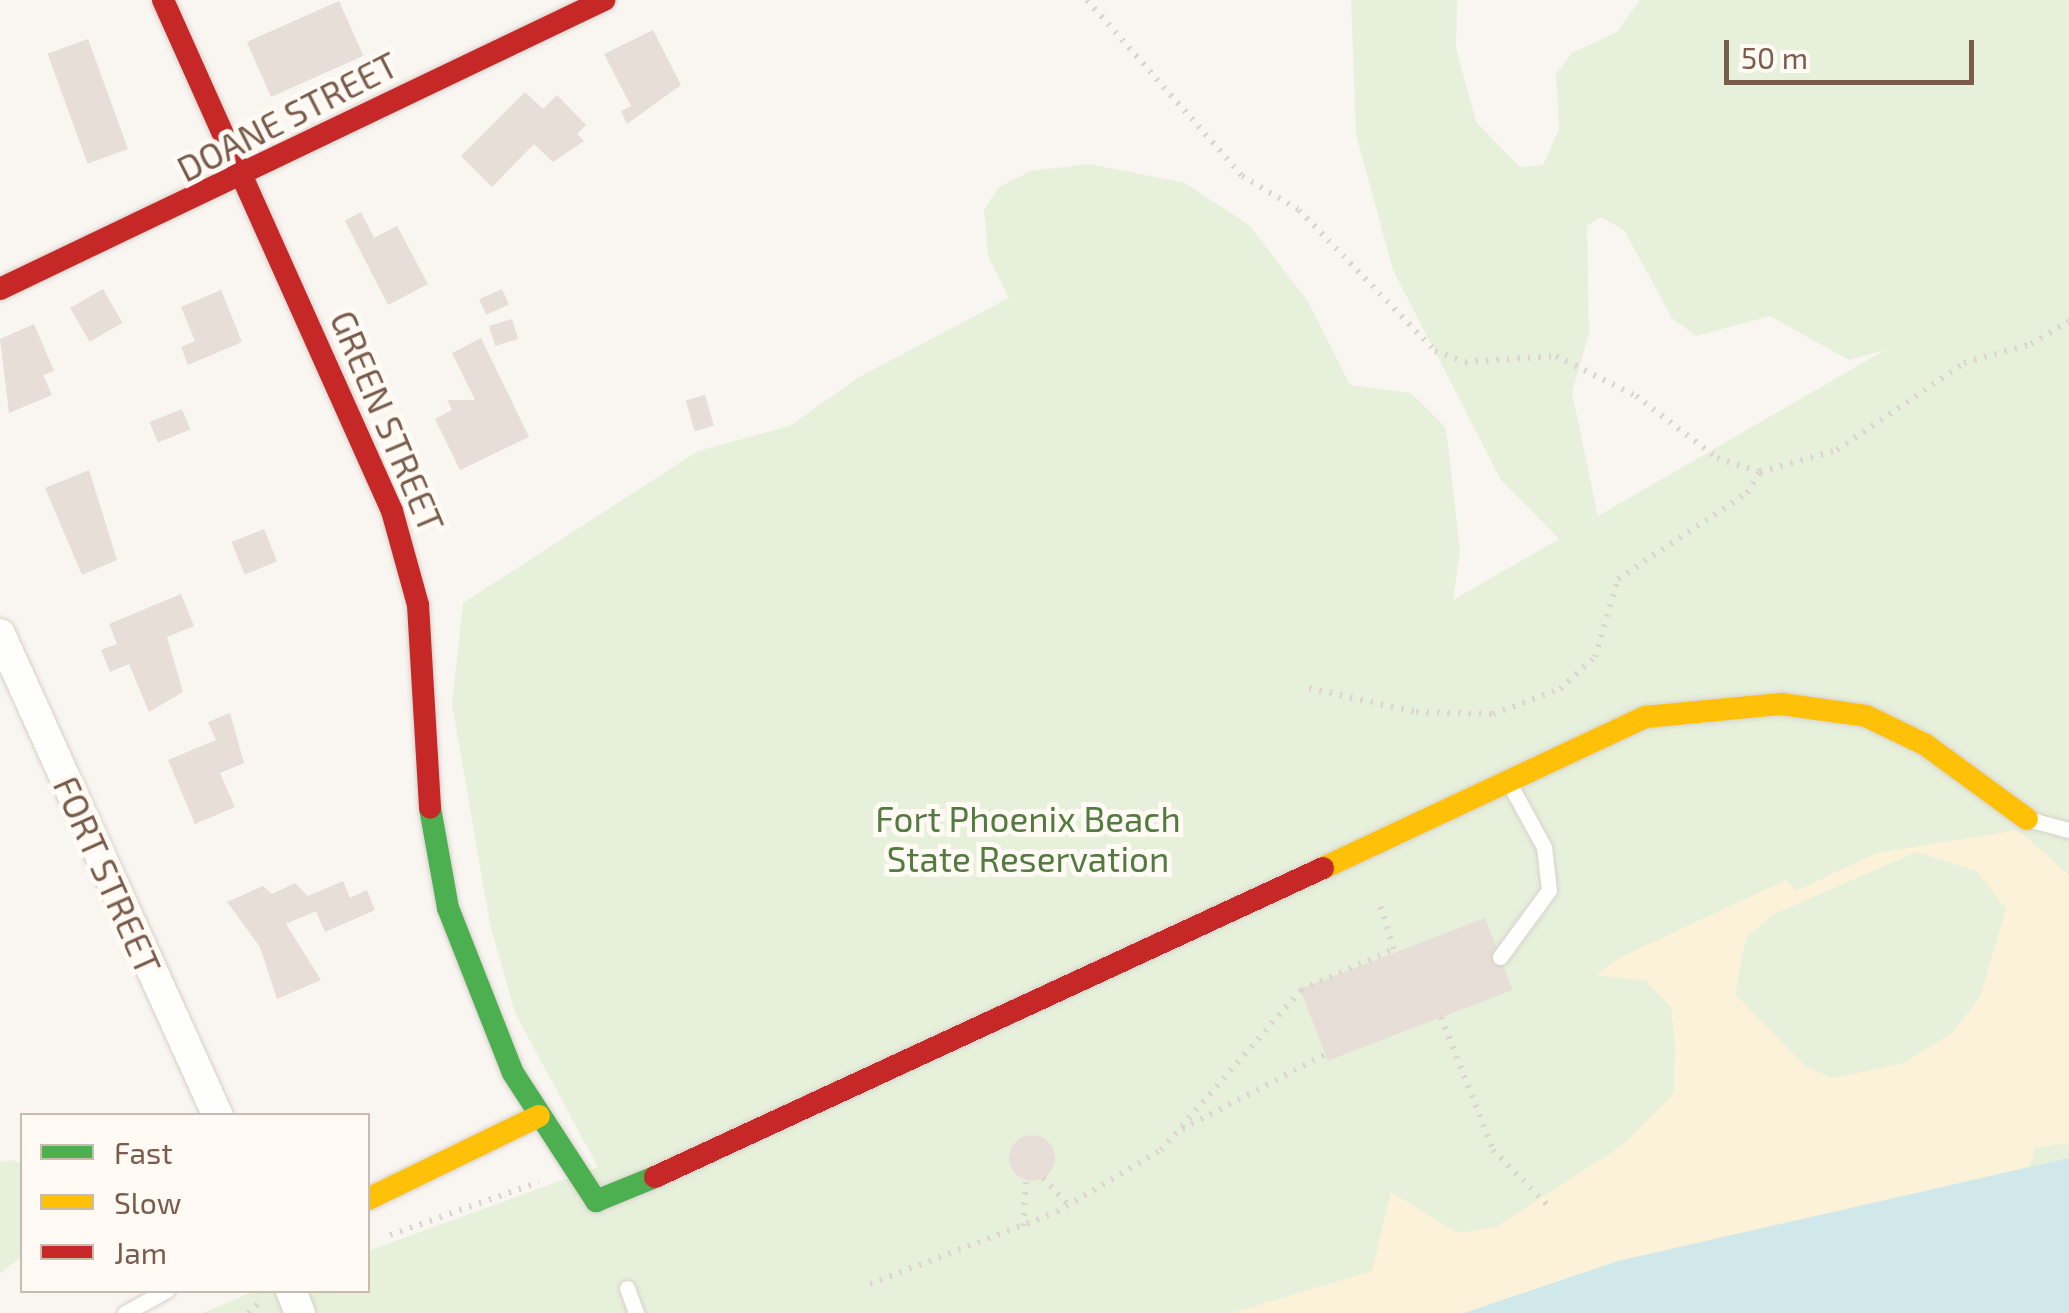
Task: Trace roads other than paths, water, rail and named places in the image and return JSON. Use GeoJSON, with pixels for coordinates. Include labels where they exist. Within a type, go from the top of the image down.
{"type":"FeatureCollection","features":[{"type":"Feature","properties":{"kind":"street","name":"GREEN STREET"},"geometry":{"type":"LineString","coordinates":[[163,0],[358,424],[408,557],[436,858],[488,1020],[539,1116],[596,1201],[731,1147],[1507,780]]}},
{"type":"Feature","properties":{"kind":"street","name":"DOANE STREET"},"geometry":{"type":"LineString","coordinates":[[0,289],[243,178],[604,0]]}},
{"type":"Feature","properties":{"kind":"street","name":"FORT STREET"},"geometry":{"type":"LineString","coordinates":[[0,634],[209,1106]]}},
{"type":"Feature","properties":{"kind":"street"},"geometry":{"type":"LineString","coordinates":[[1507,780],[1646,717],[1780,704],[1898,730],[2027,819]]}},
{"type":"Feature","properties":{"kind":"street"},"geometry":{"type":"LineString","coordinates":[[370,1198],[539,1116]]}},
{"type":"Feature","properties":{"kind":"lane"},"geometry":{"type":"LineString","coordinates":[[1500,957],[1549,890],[1544,847],[1507,780]]}},
{"type":"Feature","properties":{"kind":"lane"},"geometry":{"type":"LineString","coordinates":[[2027,819],[2069,830]]}},
{"type":"Feature","properties":{"kind":"lane"},"geometry":{"type":"LineString","coordinates":[[626,1288],[636,1313]]}},
{"type":"Feature","properties":{"kind":"lane"},"geometry":{"type":"LineString","coordinates":[[125,1313],[162,1293]]}},
{"type":"Feature","properties":{"kind":"water"},"geometry":{"type":"Polygon","coordinates":[[[2069,1158],[2069,1313],[1464,1313],[1618,1261],[2069,1158]]]}},
{"type":"Feature","properties":{"kind":"park label","name":"Fort Phoenix Beach State Reservation"},"geometry":{"type":"Point","coordinates":[1028,838]}}]}
